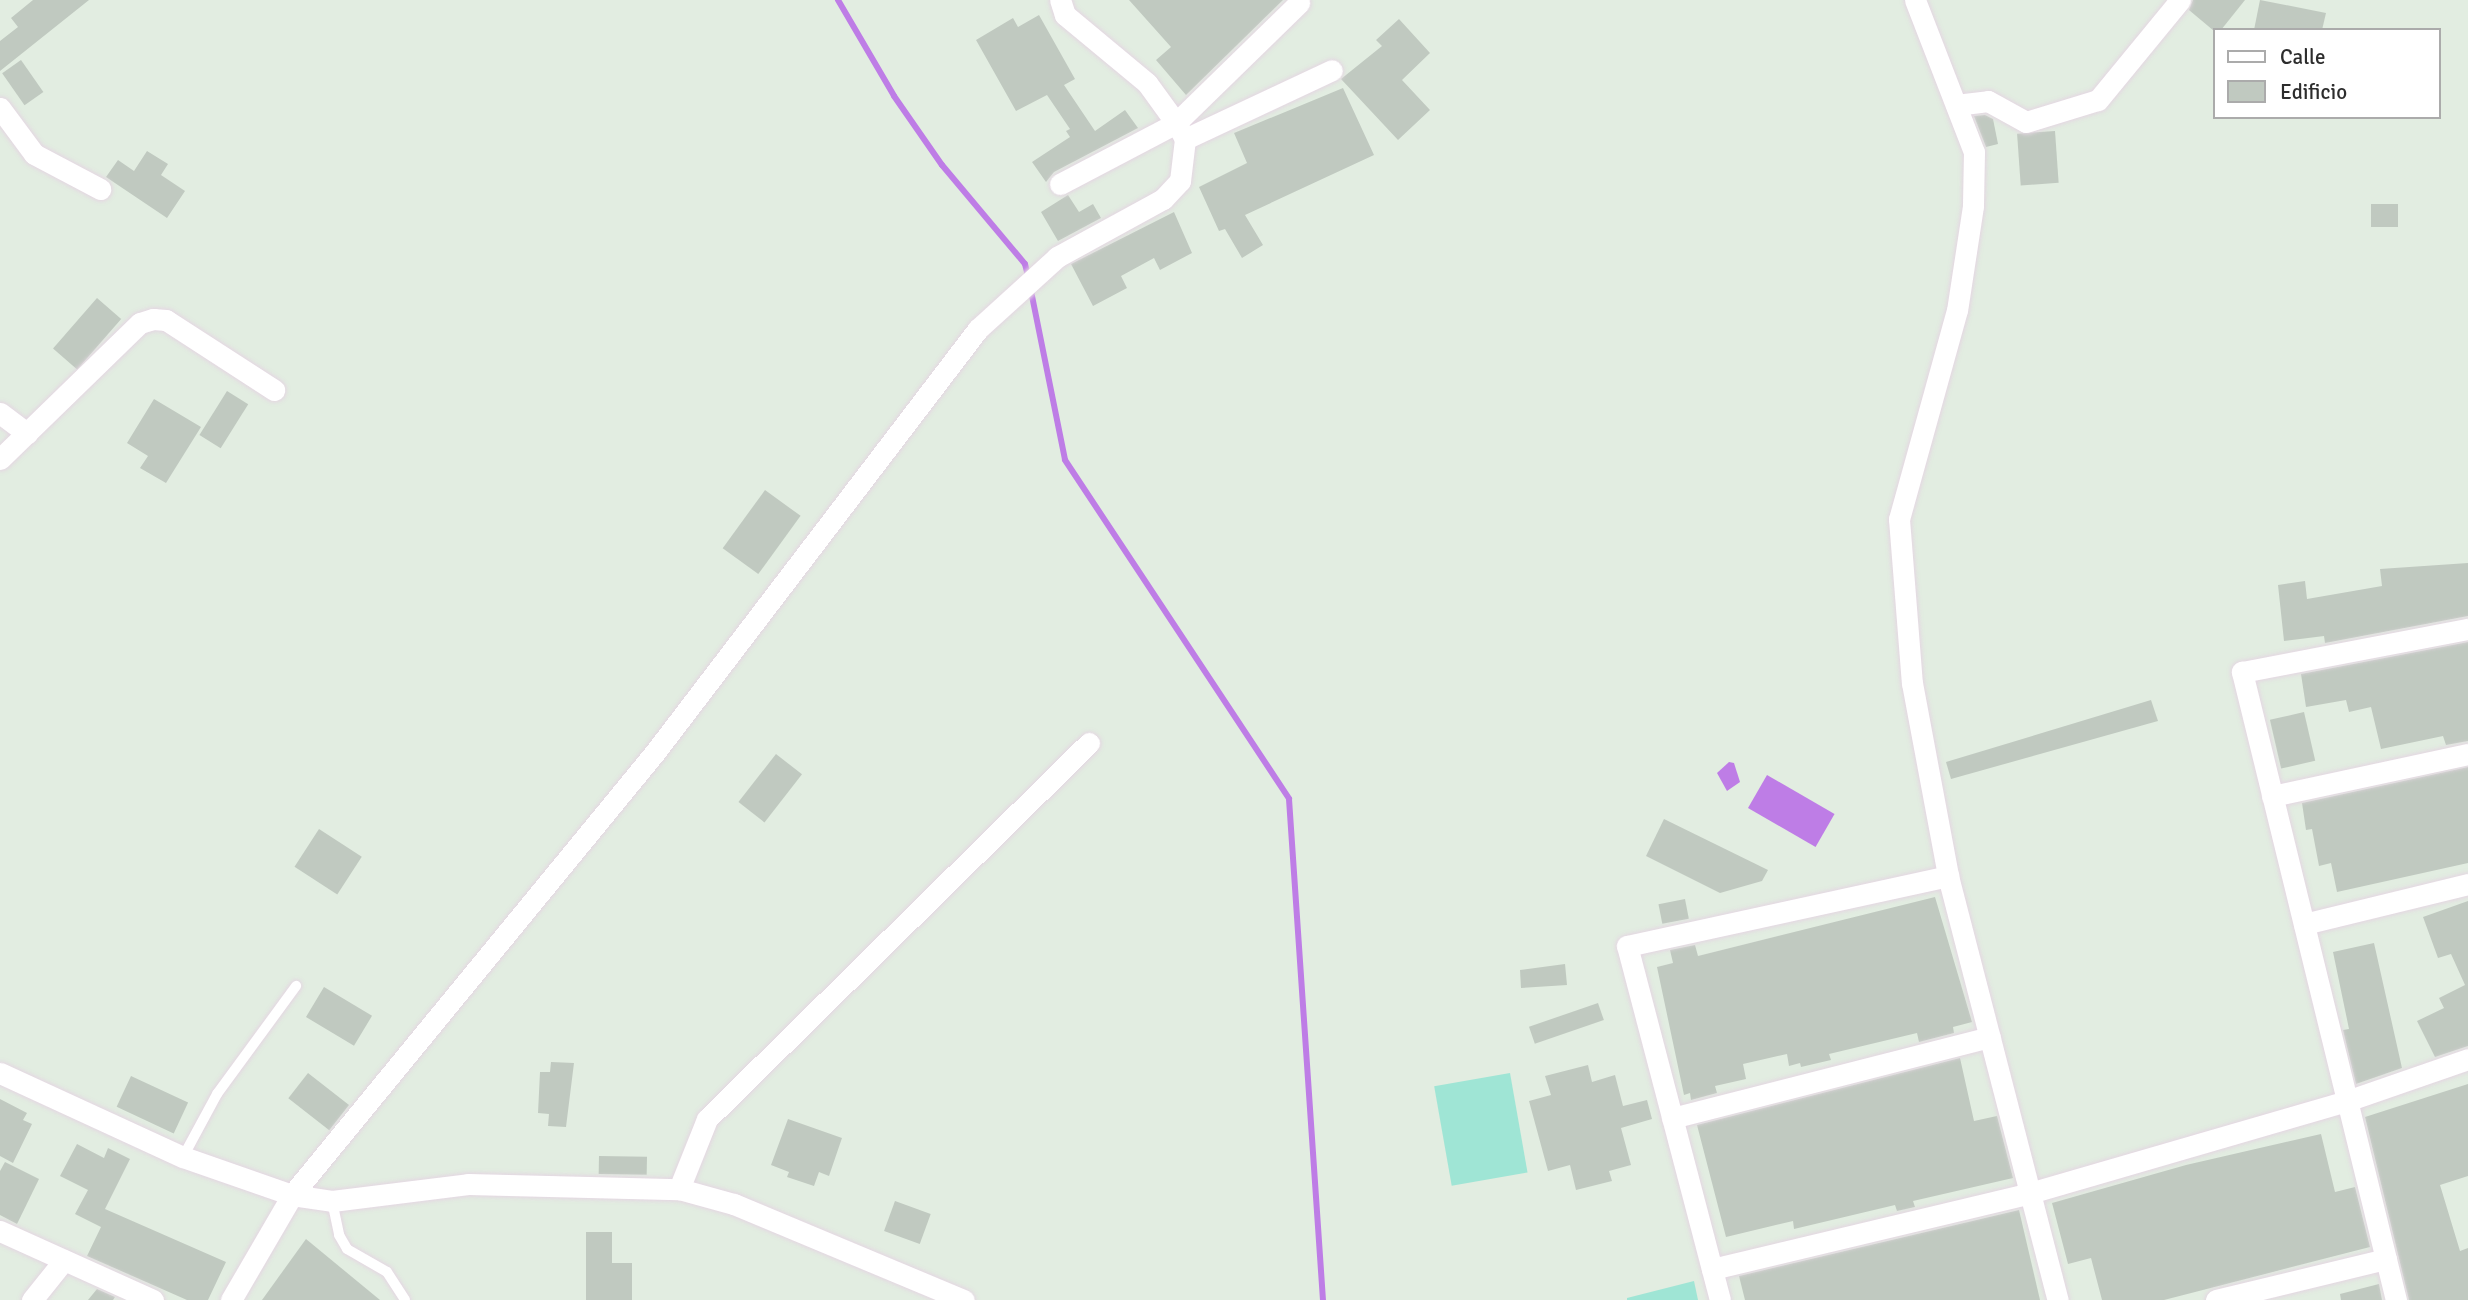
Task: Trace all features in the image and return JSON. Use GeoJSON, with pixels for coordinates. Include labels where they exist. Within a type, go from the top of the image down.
{"type":"FeatureCollection","features":[{"type":"Feature","properties":{"kind":"street"},"geometry":{"type":"LineString","coordinates":[[231,1300],[292,1195],[656,751],[978,329],[1057,257],[1163,199],[1180,181],[1181,131],[1147,83],[1065,15],[1060,0]]}},
{"type":"Feature","properties":{"kind":"street"},"geometry":{"type":"LineString","coordinates":[[1915,0],[1974,152],[1973,206],[1957,310],[1899,519],[1912,683],[1948,876],[2058,1300]]}},
{"type":"Feature","properties":{"kind":"street"},"geometry":{"type":"LineString","coordinates":[[1956,105],[1989,102],[2026,122],[2098,100],[2180,0]]}},
{"type":"Feature","properties":{"kind":"street"},"geometry":{"type":"LineString","coordinates":[[1181,131],[1299,3]]}},
{"type":"Feature","properties":{"kind":"street"},"geometry":{"type":"LineString","coordinates":[[1060,184],[1181,131],[1332,70]]}},
{"type":"Feature","properties":{"kind":"street"},"geometry":{"type":"LineString","coordinates":[[0,108],[34,154],[100,189]]}},
{"type":"Feature","properties":{"kind":"street"},"geometry":{"type":"LineString","coordinates":[[0,459],[140,323],[153,319],[181,329],[274,390]]}},
{"type":"Feature","properties":{"kind":"street"},"geometry":{"type":"LineString","coordinates":[[0,413],[27,433]]}},
{"type":"Feature","properties":{"kind":"street"},"geometry":{"type":"LineString","coordinates":[[2396,1300],[2242,672],[2468,629]]}},
{"type":"Feature","properties":{"kind":"street"},"geometry":{"type":"LineString","coordinates":[[678,1189],[708,1119],[1089,743]]}},
{"type":"Feature","properties":{"kind":"street"},"geometry":{"type":"LineString","coordinates":[[2272,796],[2468,754]]}},
{"type":"Feature","properties":{"kind":"street"},"geometry":{"type":"LineString","coordinates":[[1720,1300],[1627,946],[1948,876]]}},
{"type":"Feature","properties":{"kind":"street"},"geometry":{"type":"LineString","coordinates":[[2304,925],[2468,884]]}},
{"type":"Feature","properties":{"kind":"street"},"geometry":{"type":"LineString","coordinates":[[1672,1118],[1990,1037]]}},
{"type":"Feature","properties":{"kind":"street"},"geometry":{"type":"LineString","coordinates":[[1712,1269],[2030,1193],[2347,1101],[2468,1059]]}},
{"type":"Feature","properties":{"kind":"street"},"geometry":{"type":"LineString","coordinates":[[0,1073],[183,1157],[292,1195],[332,1201],[468,1184],[678,1189],[734,1203],[964,1300]]}},
{"type":"Feature","properties":{"kind":"street"},"geometry":{"type":"LineString","coordinates":[[0,1231],[153,1300]]}},
{"type":"Feature","properties":{"kind":"street"},"geometry":{"type":"LineString","coordinates":[[2216,1300],[2386,1259]]}},
{"type":"Feature","properties":{"kind":"street"},"geometry":{"type":"LineString","coordinates":[[32,1300],[64,1260]]}},
{"type":"Feature","properties":{"kind":"lane"},"geometry":{"type":"LineString","coordinates":[[183,1157],[217,1094],[296,986]]}},
{"type":"Feature","properties":{"kind":"lane"},"geometry":{"type":"LineString","coordinates":[[332,1201],[339,1235],[347,1249],[387,1272],[405,1300]]}},
{"type":"Feature","properties":{"kind":"shaded area"},"geometry":{"type":"Polygon","coordinates":[[[1729,762],[1734,763],[1740,782],[1727,791],[1717,773],[1729,762]]]}},
{"type":"Feature","properties":{"kind":"shaded area"},"geometry":{"type":"Polygon","coordinates":[[[1767,775],[1835,814],[1816,847],[1748,808],[1767,775]]]}},
{"type":"Feature","properties":{"kind":"shaded area"},"geometry":{"type":"Polygon","coordinates":[[[1510,1073],[1528,1172],[1452,1186],[1434,1086],[1510,1073]]]}},
{"type":"Feature","properties":{"kind":"shaded area"},"geometry":{"type":"Polygon","coordinates":[[[1694,1281],[1698,1300],[1627,1300],[1627,1298],[1694,1281]]]}},
{"type":"Feature","properties":{"kind":"building"},"geometry":{"type":"Polygon","coordinates":[[[33,0],[89,0],[0,71],[0,41],[18,27],[11,18],[33,0]]]}},
{"type":"Feature","properties":{"kind":"building"},"geometry":{"type":"Polygon","coordinates":[[[1129,0],[1283,0],[1186,95],[1156,60],[1171,47],[1129,0]]]}},
{"type":"Feature","properties":{"kind":"building"},"geometry":{"type":"Polygon","coordinates":[[[2193,0],[2245,0],[2223,28],[2212,29],[2189,10],[2193,0]]]}},
{"type":"Feature","properties":{"kind":"building"},"geometry":{"type":"Polygon","coordinates":[[[2260,0],[2326,13],[2322,28],[2254,28],[2260,0]]]}},
{"type":"Feature","properties":{"kind":"building"},"geometry":{"type":"Polygon","coordinates":[[[1039,15],[1075,79],[1064,85],[1095,131],[1125,110],[1138,128],[1054,172],[1046,182],[1032,162],[1070,137],[1066,131],[1070,129],[1047,95],[1016,111],[976,40],[1013,18],[1018,27],[1039,15]]]}},
{"type":"Feature","properties":{"kind":"building"},"geometry":{"type":"Polygon","coordinates":[[[1399,19],[1430,53],[1402,80],[1430,110],[1398,140],[1341,79],[1382,46],[1376,40],[1399,19]]]}},
{"type":"Feature","properties":{"kind":"building"},"geometry":{"type":"Polygon","coordinates":[[[21,60],[43,92],[25,105],[2,73],[21,60]]]}},
{"type":"Feature","properties":{"kind":"building"},"geometry":{"type":"Polygon","coordinates":[[[1343,88],[1374,155],[1245,215],[1263,245],[1242,258],[1225,229],[1219,231],[1199,187],[1247,163],[1234,133],[1343,88]]]}},
{"type":"Feature","properties":{"kind":"building"},"geometry":{"type":"Polygon","coordinates":[[[1985,115],[1993,119],[1998,144],[1986,147],[1974,116],[1985,115]]]}},
{"type":"Feature","properties":{"kind":"building"},"geometry":{"type":"Polygon","coordinates":[[[2055,131],[2059,183],[2021,186],[2017,134],[2055,131]]]}},
{"type":"Feature","properties":{"kind":"building"},"geometry":{"type":"Polygon","coordinates":[[[147,151],[168,164],[161,175],[185,191],[167,218],[106,177],[118,160],[134,171],[147,151]]]}},
{"type":"Feature","properties":{"kind":"building"},"geometry":{"type":"Polygon","coordinates":[[[1068,195],[1079,212],[1093,204],[1101,218],[1058,241],[1041,212],[1068,195]]]}},
{"type":"Feature","properties":{"kind":"building"},"geometry":{"type":"Polygon","coordinates":[[[2371,204],[2398,204],[2398,227],[2371,227],[2371,204]]]}},
{"type":"Feature","properties":{"kind":"building"},"geometry":{"type":"Polygon","coordinates":[[[1174,212],[1192,253],[1160,270],[1154,258],[1121,276],[1127,288],[1093,306],[1071,264],[1174,212]]]}},
{"type":"Feature","properties":{"kind":"building"},"geometry":{"type":"Polygon","coordinates":[[[97,298],[121,319],[77,370],[53,349],[97,298]]]}},
{"type":"Feature","properties":{"kind":"building"},"geometry":{"type":"Polygon","coordinates":[[[227,391],[248,404],[221,448],[199,435],[227,391]]]}},
{"type":"Feature","properties":{"kind":"building"},"geometry":{"type":"Polygon","coordinates":[[[154,399],[201,427],[166,483],[140,468],[148,456],[127,443],[154,399]]]}},
{"type":"Feature","properties":{"kind":"building"},"geometry":{"type":"Polygon","coordinates":[[[765,490],[801,516],[758,574],[723,548],[765,490]]]}},
{"type":"Feature","properties":{"kind":"building"},"geometry":{"type":"Polygon","coordinates":[[[2468,563],[2468,616],[2325,643],[2324,636],[2284,641],[2278,585],[2305,581],[2307,599],[2382,586],[2380,569],[2468,563]]]}},
{"type":"Feature","properties":{"kind":"building"},"geometry":{"type":"Polygon","coordinates":[[[2468,642],[2468,741],[2446,745],[2443,736],[2381,749],[2371,707],[2349,712],[2346,700],[2306,707],[2301,674],[2468,642]]]}},
{"type":"Feature","properties":{"kind":"building"},"geometry":{"type":"Polygon","coordinates":[[[2151,700],[2158,721],[1951,779],[1946,762],[2151,700]]]}},
{"type":"Feature","properties":{"kind":"building"},"geometry":{"type":"Polygon","coordinates":[[[2304,712],[2315,761],[2281,769],[2270,720],[2304,712]]]}},
{"type":"Feature","properties":{"kind":"building"},"geometry":{"type":"Polygon","coordinates":[[[776,754],[802,774],[764,822],[738,802],[776,754]]]}},
{"type":"Feature","properties":{"kind":"building"},"geometry":{"type":"Polygon","coordinates":[[[2468,767],[2468,863],[2337,892],[2331,863],[2319,866],[2312,829],[2306,830],[2302,803],[2468,767]]]}},
{"type":"Feature","properties":{"kind":"building"},"geometry":{"type":"Polygon","coordinates":[[[1664,819],[1768,870],[1762,881],[1720,893],[1646,856],[1664,819]]]}},
{"type":"Feature","properties":{"kind":"building"},"geometry":{"type":"Polygon","coordinates":[[[319,829],[362,857],[337,895],[294,867],[319,829]]]}},
{"type":"Feature","properties":{"kind":"building"},"geometry":{"type":"Polygon","coordinates":[[[1935,897],[1972,1022],[1953,1027],[1954,1033],[1919,1042],[1917,1033],[1829,1054],[1831,1060],[1801,1067],[1800,1063],[1789,1066],[1787,1054],[1743,1064],[1746,1079],[1715,1086],[1717,1093],[1691,1100],[1690,1093],[1684,1095],[1657,967],[1673,963],[1670,950],[1695,945],[1698,956],[1935,897]]]}},
{"type":"Feature","properties":{"kind":"building"},"geometry":{"type":"Polygon","coordinates":[[[1685,899],[1689,919],[1662,924],[1658,904],[1685,899]]]}},
{"type":"Feature","properties":{"kind":"building"},"geometry":{"type":"Polygon","coordinates":[[[2468,901],[2468,1046],[2435,1057],[2417,1021],[2444,1008],[2439,998],[2465,985],[2451,954],[2438,958],[2423,917],[2468,901]]]}},
{"type":"Feature","properties":{"kind":"building"},"geometry":{"type":"Polygon","coordinates":[[[2374,943],[2402,1068],[2356,1084],[2343,1030],[2349,1029],[2333,952],[2374,943]]]}},
{"type":"Feature","properties":{"kind":"building"},"geometry":{"type":"Polygon","coordinates":[[[1565,964],[1567,985],[1521,988],[1520,970],[1565,964]]]}},
{"type":"Feature","properties":{"kind":"building"},"geometry":{"type":"Polygon","coordinates":[[[324,987],[372,1016],[354,1046],[306,1017],[324,987]]]}},
{"type":"Feature","properties":{"kind":"building"},"geometry":{"type":"Polygon","coordinates":[[[1598,1003],[1604,1020],[1535,1044],[1529,1027],[1598,1003]]]}},
{"type":"Feature","properties":{"kind":"building"},"geometry":{"type":"Polygon","coordinates":[[[1960,1058],[1974,1121],[1997,1116],[2013,1178],[1913,1201],[1915,1207],[1897,1211],[1895,1205],[1794,1229],[1793,1221],[1726,1237],[1697,1125],[1960,1058]]]}},
{"type":"Feature","properties":{"kind":"building"},"geometry":{"type":"Polygon","coordinates":[[[551,1062],[574,1063],[566,1127],[548,1126],[549,1114],[538,1113],[540,1072],[550,1072],[551,1062]]]}},
{"type":"Feature","properties":{"kind":"building"},"geometry":{"type":"Polygon","coordinates":[[[1588,1065],[1592,1082],[1615,1075],[1623,1106],[1647,1100],[1652,1119],[1621,1128],[1631,1165],[1609,1171],[1612,1181],[1576,1190],[1570,1165],[1548,1171],[1529,1101],[1551,1095],[1545,1076],[1588,1065]]]}},
{"type":"Feature","properties":{"kind":"building"},"geometry":{"type":"Polygon","coordinates":[[[308,1073],[349,1105],[329,1130],[288,1098],[308,1073]]]}},
{"type":"Feature","properties":{"kind":"building"},"geometry":{"type":"Polygon","coordinates":[[[131,1076],[188,1103],[174,1133],[117,1107],[131,1076]]]}},
{"type":"Feature","properties":{"kind":"building"},"geometry":{"type":"Polygon","coordinates":[[[2468,1084],[2468,1176],[2440,1185],[2460,1251],[2468,1248],[2468,1300],[2409,1300],[2365,1117],[2468,1084]]]}},
{"type":"Feature","properties":{"kind":"building"},"geometry":{"type":"Polygon","coordinates":[[[0,1099],[27,1113],[23,1120],[32,1124],[13,1163],[0,1156],[0,1099]]]}},
{"type":"Feature","properties":{"kind":"building"},"geometry":{"type":"Polygon","coordinates":[[[788,1119],[842,1138],[829,1176],[819,1172],[814,1186],[787,1177],[789,1172],[771,1165],[788,1119]]]}},
{"type":"Feature","properties":{"kind":"building"},"geometry":{"type":"Polygon","coordinates":[[[2321,1134],[2335,1192],[2355,1187],[2370,1247],[2164,1300],[2102,1300],[2091,1258],[2068,1264],[2052,1203],[2186,1165],[2321,1134]]]}},
{"type":"Feature","properties":{"kind":"building"},"geometry":{"type":"Polygon","coordinates":[[[77,1144],[104,1158],[108,1148],[130,1159],[105,1209],[226,1262],[208,1300],[187,1300],[87,1256],[101,1227],[75,1214],[88,1190],[60,1176],[77,1144]]]}},
{"type":"Feature","properties":{"kind":"building"},"geometry":{"type":"Polygon","coordinates":[[[599,1156],[647,1157],[647,1175],[599,1174],[599,1156]]]}},
{"type":"Feature","properties":{"kind":"building"},"geometry":{"type":"Polygon","coordinates":[[[5,1162],[39,1179],[17,1224],[0,1215],[0,1171],[5,1162]]]}},
{"type":"Feature","properties":{"kind":"building"},"geometry":{"type":"Polygon","coordinates":[[[895,1201],[931,1214],[920,1244],[884,1231],[895,1201]]]}},
{"type":"Feature","properties":{"kind":"building"},"geometry":{"type":"Polygon","coordinates":[[[2019,1210],[2040,1300],[1745,1300],[1739,1276],[2019,1210]]]}},
{"type":"Feature","properties":{"kind":"building"},"geometry":{"type":"Polygon","coordinates":[[[586,1232],[612,1232],[612,1263],[632,1263],[632,1300],[586,1300],[586,1232]]]}},
{"type":"Feature","properties":{"kind":"building"},"geometry":{"type":"Polygon","coordinates":[[[306,1239],[380,1300],[262,1300],[306,1239]]]}},
{"type":"Feature","properties":{"kind":"building"},"geometry":{"type":"Polygon","coordinates":[[[2379,1284],[2382,1300],[2341,1300],[2340,1294],[2379,1284]]]}},
{"type":"Feature","properties":{"kind":"building"},"geometry":{"type":"Polygon","coordinates":[[[97,1289],[115,1297],[113,1300],[88,1300],[97,1289]]]}},
{"type":"Feature","properties":{"kind":"waterway"},"geometry":{"type":"LineString","coordinates":[[838,0],[894,96],[942,165],[1025,264],[1028,276]]}},
{"type":"Feature","properties":{"kind":"waterway"},"geometry":{"type":"LineString","coordinates":[[1030,286],[1065,460],[1289,799],[1323,1300]]}}]}
